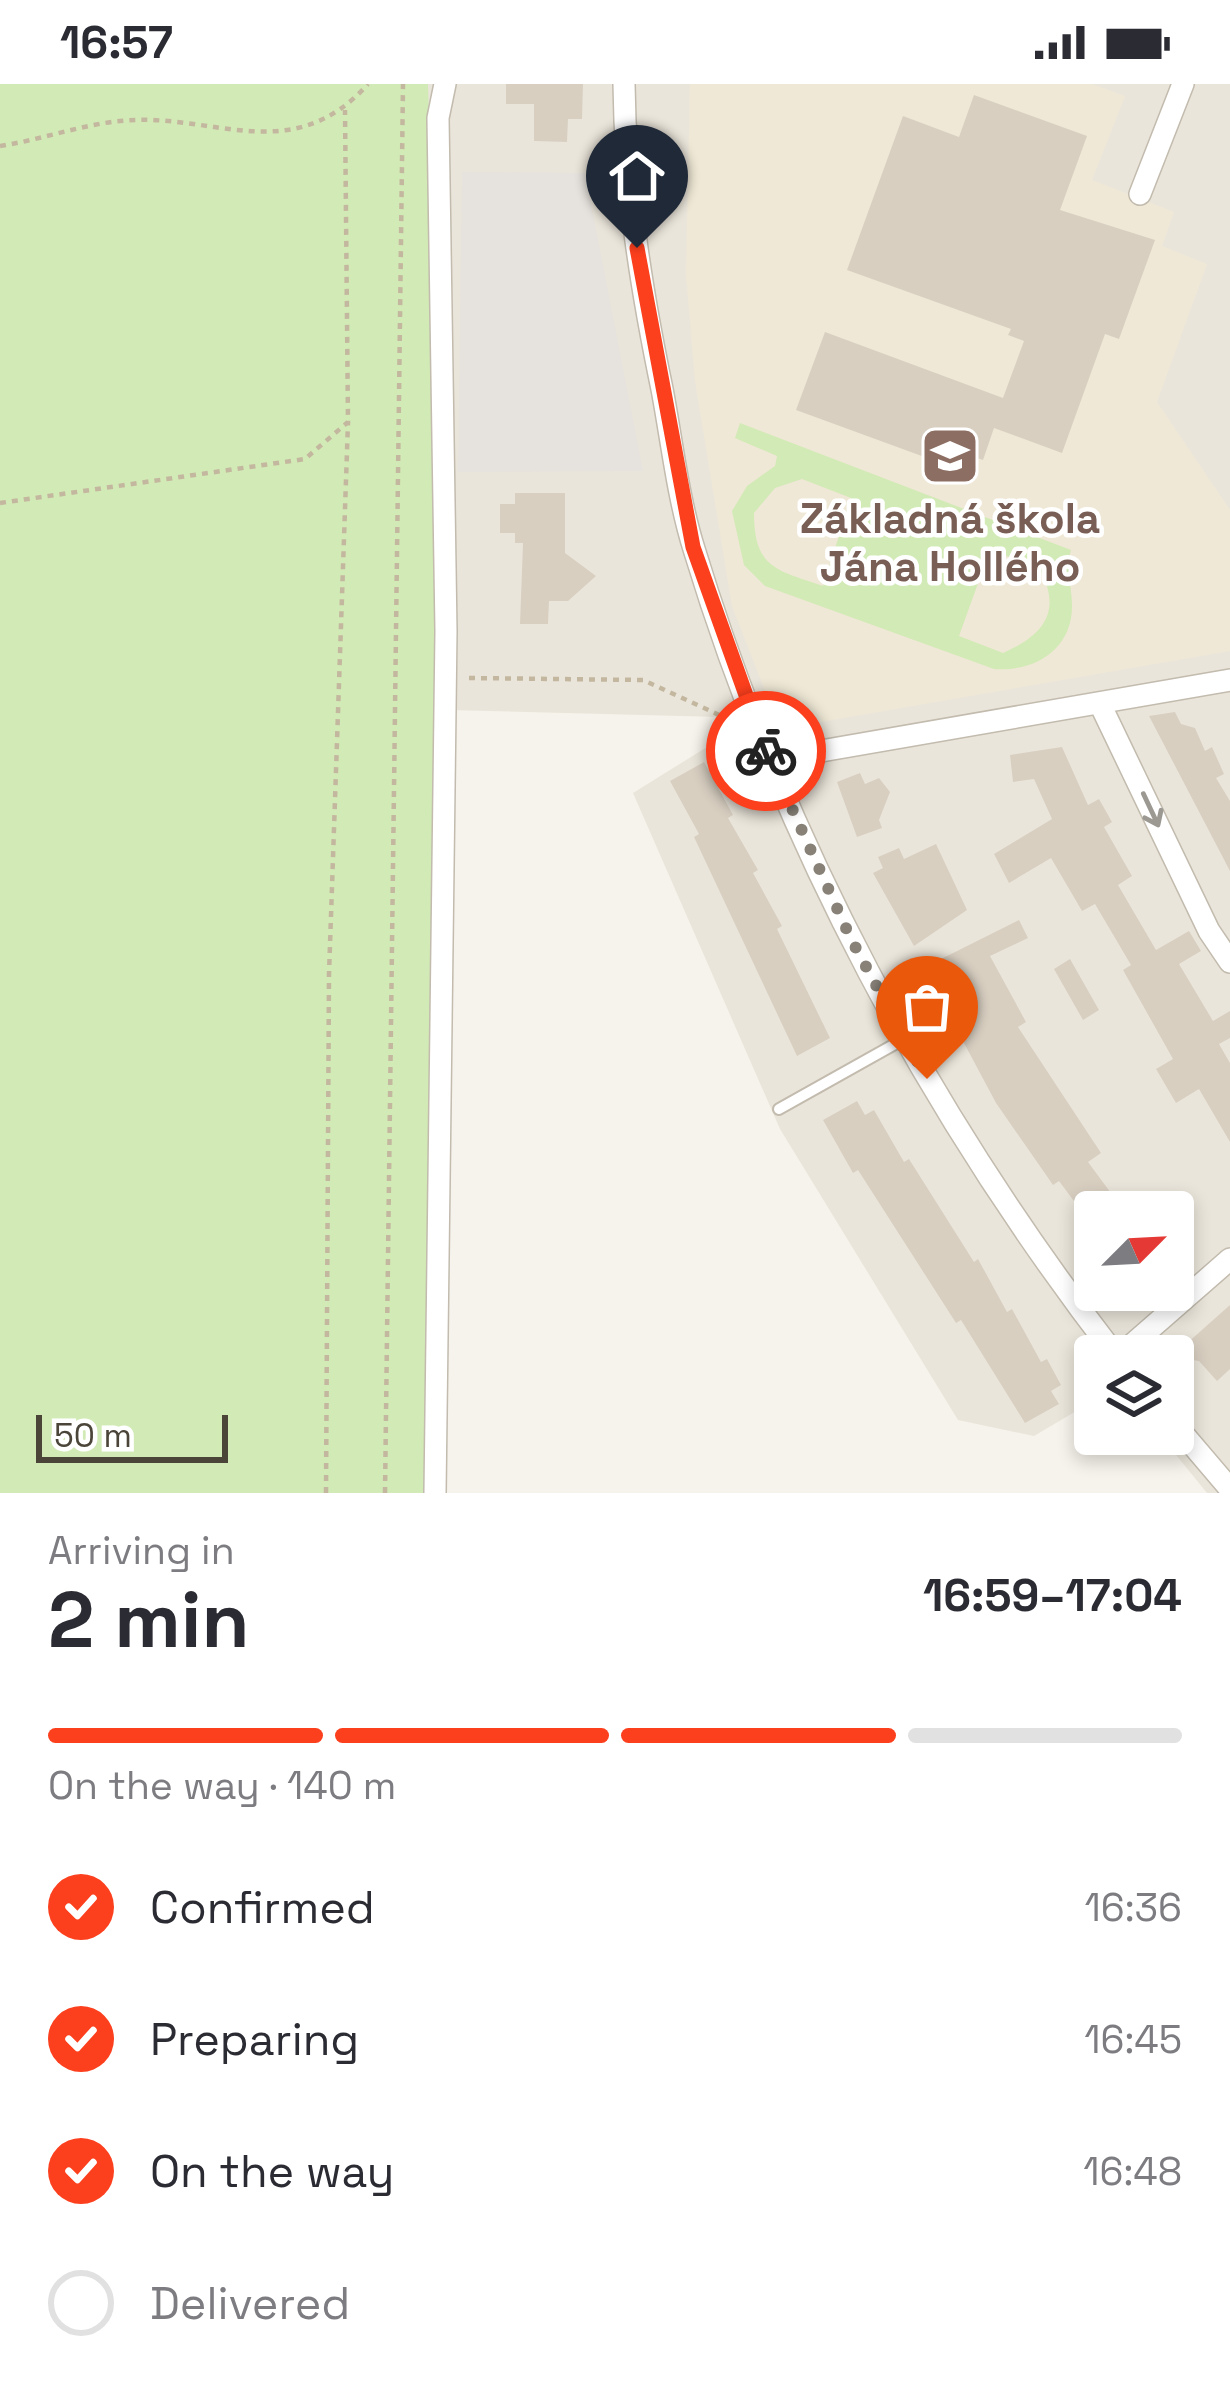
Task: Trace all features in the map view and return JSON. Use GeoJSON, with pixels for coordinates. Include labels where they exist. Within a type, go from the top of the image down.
{"type":"FeatureCollection","features":[{"type":"Feature","properties":{"kind":"street"},"geometry":{"type":"LineString","coordinates":[[435,1493],[445,677],[438,118],[445,84]]}},
{"type":"Feature","properties":{"kind":"street"},"geometry":{"type":"LineString","coordinates":[[624,84],[625,163],[638,256],[693,547],[770,760],[904,1039],[975,1160],[1103,1335]]}},
{"type":"Feature","properties":{"kind":"street"},"geometry":{"type":"LineString","coordinates":[[1140,194],[1183,84]]}},
{"type":"Feature","properties":{"kind":"street"},"geometry":{"type":"LineString","coordinates":[[770,760],[1230,680]]}},
{"type":"Feature","properties":{"kind":"street"},"geometry":{"type":"LineString","coordinates":[[1100,704],[1209,931],[1230,962]]}},
{"type":"Feature","properties":{"kind":"street"},"geometry":{"type":"LineString","coordinates":[[1142,1335],[1230,1259]]}},
{"type":"Feature","properties":{"kind":"street"},"geometry":{"type":"LineString","coordinates":[[1194,1447],[1230,1489]]}},
{"type":"Feature","properties":{"kind":"lane"},"geometry":{"type":"LineString","coordinates":[[779,1109],[904,1039]]}},
{"type":"Feature","properties":{"kind":"path"},"geometry":{"type":"LineString","coordinates":[[0,146],[123,120],[246,133],[300,127],[345,110],[368,84]]}},
{"type":"Feature","properties":{"kind":"path"},"geometry":{"type":"LineString","coordinates":[[385,1493],[403,84]]}},
{"type":"Feature","properties":{"kind":"path"},"geometry":{"type":"LineString","coordinates":[[326,1493],[329,974],[348,422],[345,110]]}},
{"type":"Feature","properties":{"kind":"path"},"geometry":{"type":"LineString","coordinates":[[0,503],[305,459],[348,422]]}},
{"type":"Feature","properties":{"kind":"path"},"geometry":{"type":"LineString","coordinates":[[445,677],[643,680],[709,706],[761,736]]}},
{"type":"Feature","properties":{"kind":"shaded area"},"geometry":{"type":"Polygon","coordinates":[[[339,84],[1230,84],[1230,1493],[1207,1493],[1176,1455],[1194,1455],[1194,1335],[1074,1335],[1074,1412],[1034,1436],[958,1420],[780,1129],[633,793],[715,742],[748,742],[719,717],[447,710],[339,84]]]}},
{"type":"Feature","properties":{"kind":"shaded area","name":"Základná škola Jána Hollého"},"geometry":{"type":"Polygon","coordinates":[[[690,84],[1092,84],[1125,96],[1092,180],[1174,212],[1162,246],[1207,264],[1157,402],[1230,510],[1230,651],[780,729],[732,606],[695,381],[686,274],[690,84]]]}},
{"type":"Feature","properties":{"kind":"shaded area"},"geometry":{"type":"Polygon","coordinates":[[[462,172],[585,173],[643,471],[458,472],[462,172]]]}},
{"type":"Feature","properties":{"kind":"green space"},"geometry":{"type":"Polygon","coordinates":[[[0,84],[428,84],[447,710],[436,1493],[0,1493],[0,84]]]}},
{"type":"Feature","properties":{"kind":"green space"},"geometry":{"type":"Polygon","coordinates":[[[740,423],[1071,550],[1072,606],[1065,635],[1048,656],[1036,662],[994,669],[765,586],[744,565],[732,511],[747,486],[775,466],[777,456],[735,438],[740,423]],[[802,479],[775,488],[754,513],[755,531],[763,556],[771,564],[823,586],[851,498],[802,479]],[[990,550],[959,636],[1003,653],[1039,630],[1049,597],[1039,568],[990,550]]]}},
{"type":"Feature","properties":{"kind":"building"},"geometry":{"type":"Polygon","coordinates":[[[506,84],[583,84],[582,119],[568,119],[567,142],[534,141],[534,104],[506,104],[506,84]]]}},
{"type":"Feature","properties":{"kind":"building"},"geometry":{"type":"Polygon","coordinates":[[[974,95],[1087,136],[1060,210],[1155,240],[1119,339],[1105,334],[1062,453],[994,428],[983,460],[966,454],[960,470],[796,410],[825,332],[1003,398],[1024,341],[1008,335],[1011,329],[847,270],[903,116],[959,137],[974,95]]]}},
{"type":"Feature","properties":{"kind":"building"},"geometry":{"type":"Polygon","coordinates":[[[515,493],[565,493],[565,553],[596,576],[568,601],[549,601],[548,624],[520,624],[523,543],[515,543],[515,533],[500,533],[500,504],[515,504],[515,493]]]}},
{"type":"Feature","properties":{"kind":"building"},"geometry":{"type":"Polygon","coordinates":[[[1175,712],[1181,724],[1195,728],[1205,751],[1212,747],[1224,774],[1216,778],[1230,801],[1230,871],[1149,716],[1175,712]]]}},
{"type":"Feature","properties":{"kind":"building"},"geometry":{"type":"Polygon","coordinates":[[[1062,747],[1088,805],[1099,799],[1112,822],[1104,827],[1132,876],[1118,885],[1156,950],[1189,931],[1201,951],[1179,964],[1213,1021],[1230,1011],[1230,1038],[1219,1044],[1230,1063],[1230,1142],[1199,1089],[1176,1103],[1156,1069],[1173,1059],[1123,970],[1131,965],[1095,904],[1082,911],[1051,858],[1009,883],[994,854],[1052,819],[1034,779],[1013,782],[1010,755],[1062,747]]]}},
{"type":"Feature","properties":{"kind":"building"},"geometry":{"type":"Polygon","coordinates":[[[704,762],[733,815],[728,818],[758,870],[753,873],[782,926],[777,929],[830,1038],[797,1056],[694,837],[699,834],[670,781],[704,762]]]}},
{"type":"Feature","properties":{"kind":"building"},"geometry":{"type":"Polygon","coordinates":[[[860,773],[865,784],[879,778],[890,792],[879,820],[882,828],[857,837],[837,782],[860,773]]]}},
{"type":"Feature","properties":{"kind":"building"},"geometry":{"type":"Polygon","coordinates":[[[936,844],[967,910],[914,946],[873,873],[883,868],[878,857],[899,848],[904,859],[936,844]]]}},
{"type":"Feature","properties":{"kind":"building"},"geometry":{"type":"Polygon","coordinates":[[[1019,920],[1028,938],[990,956],[1026,1022],[1018,1027],[1101,1153],[1088,1162],[1109,1191],[1074,1191],[1074,1201],[1059,1181],[1053,1185],[996,1103],[956,1028],[977,1017],[961,982],[925,1000],[915,980],[924,975],[921,969],[1019,920]]]}},
{"type":"Feature","properties":{"kind":"building"},"geometry":{"type":"Polygon","coordinates":[[[1070,959],[1099,1010],[1083,1020],[1054,969],[1070,959]]]}},
{"type":"Feature","properties":{"kind":"building"},"geometry":{"type":"Polygon","coordinates":[[[857,1101],[865,1115],[874,1110],[904,1162],[909,1159],[974,1262],[978,1259],[1007,1312],[1012,1309],[1041,1362],[1047,1359],[1061,1385],[1051,1391],[1059,1404],[1025,1423],[858,1170],[853,1173],[823,1120],[857,1101]]]}},
{"type":"Feature","properties":{"kind":"building"},"geometry":{"type":"Polygon","coordinates":[[[1230,1305],[1230,1369],[1217,1381],[1194,1360],[1194,1337],[1230,1305]]]}},
{"type":"Feature","properties":{"kind":"way so far"},"geometry":{"type":"LineString","coordinates":[[766,751],[851,939],[927,1079]]}},
{"type":"Feature","properties":{"kind":"place","name":"Základná škola Jána Hollého"},"geometry":{"type":"Point","coordinates":[950,456]}},
{"type":"Feature","properties":{"kind":"route"},"geometry":{"type":"LineString","coordinates":[[637,248],[693,547],[766,751]]}}]}
